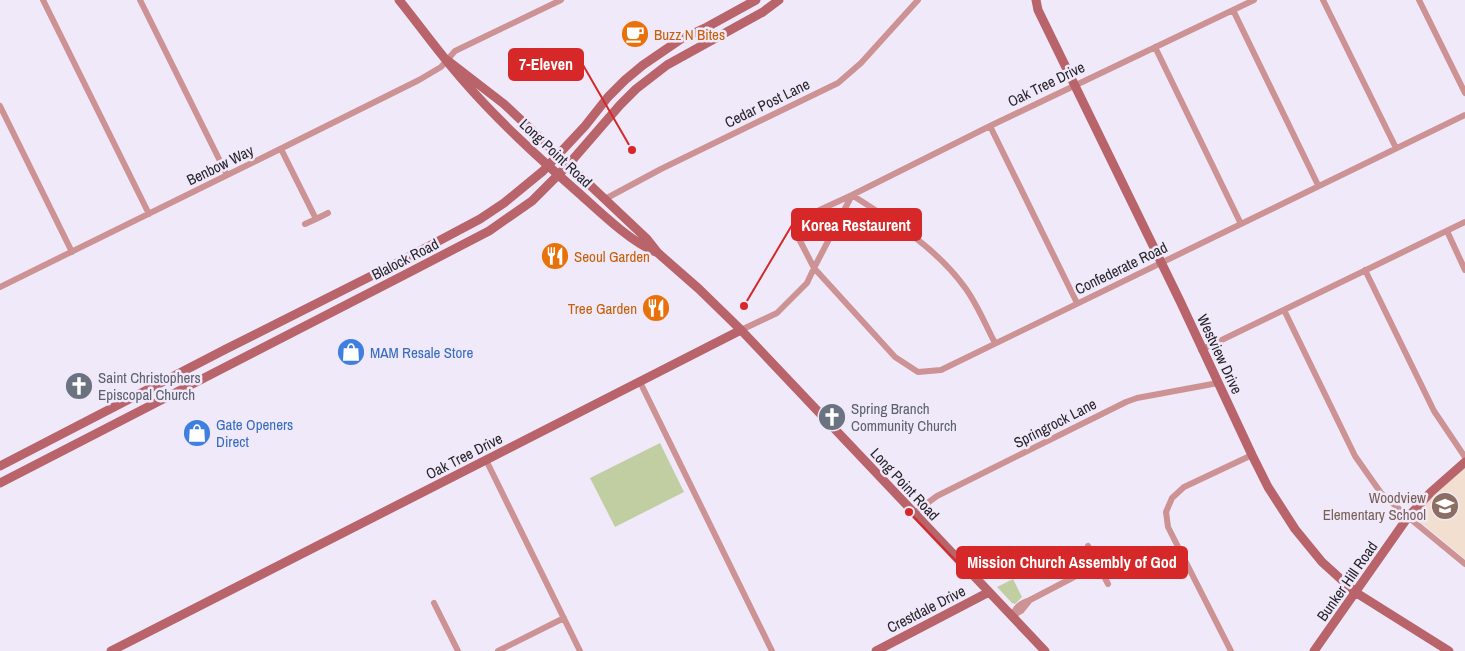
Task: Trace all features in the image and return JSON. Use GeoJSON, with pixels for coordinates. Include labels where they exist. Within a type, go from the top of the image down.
{"type":"FeatureCollection","features":[{"type":"Feature","properties":{"kind":"main road","name":"Long Point Road"},"geometry":{"type":"LineString","coordinates":[[399,0],[460,77],[488,107],[558,175],[596,208],[644,247],[658,253]]}},
{"type":"Feature","properties":{"kind":"main road","name":"Blalock Road"},"geometry":{"type":"LineString","coordinates":[[0,466],[470,224],[504,203],[548,165],[625,80],[681,39],[756,0]]}},
{"type":"Feature","properties":{"kind":"main road","name":"Blalock Road"},"geometry":{"type":"LineString","coordinates":[[0,483],[489,231],[532,201],[568,165],[636,89],[667,65],[763,12],[779,0]]}},
{"type":"Feature","properties":{"kind":"main road","name":"Westview Drive"},"geometry":{"type":"LineString","coordinates":[[1028,0],[1037,5],[1252,455],[1268,487],[1295,529],[1322,562],[1355,592],[1449,651]]}},
{"type":"Feature","properties":{"kind":"main road"},"geometry":{"type":"LineString","coordinates":[[707,27],[713,40]]}},
{"type":"Feature","properties":{"kind":"main road","name":"Long Point Road"},"geometry":{"type":"LineString","coordinates":[[447,60],[504,104],[648,240],[658,253],[742,330],[1045,651]]}},
{"type":"Feature","properties":{"kind":"main road"},"geometry":{"type":"LineString","coordinates":[[625,80],[636,89]]}},
{"type":"Feature","properties":{"kind":"main road"},"geometry":{"type":"LineString","coordinates":[[470,224],[476,237]]}},
{"type":"Feature","properties":{"kind":"main road"},"geometry":{"type":"LineString","coordinates":[[404,259],[410,272]]}},
{"type":"Feature","properties":{"kind":"main road"},"geometry":{"type":"LineString","coordinates":[[332,296],[341,307]]}},
{"type":"Feature","properties":{"kind":"main road","name":"Oak Tree Drive"},"geometry":{"type":"LineString","coordinates":[[111,651],[742,330]]}},
{"type":"Feature","properties":{"kind":"main road"},"geometry":{"type":"LineString","coordinates":[[250,337],[258,350]]}},
{"type":"Feature","properties":{"kind":"main road"},"geometry":{"type":"LineString","coordinates":[[157,385],[164,399]]}},
{"type":"Feature","properties":{"kind":"main road"},"geometry":{"type":"LineString","coordinates":[[71,429],[78,443]]}},
{"type":"Feature","properties":{"kind":"main road","name":"Bunker Hill Road"},"geometry":{"type":"LineString","coordinates":[[1314,651],[1408,517],[1431,492],[1465,462]]}},
{"type":"Feature","properties":{"kind":"main road","name":"Crestdale Drive"},"geometry":{"type":"LineString","coordinates":[[876,651],[989,592]]}},
{"type":"Feature","properties":{"kind":"street"},"geometry":{"type":"LineString","coordinates":[[43,0],[149,214]]}},
{"type":"Feature","properties":{"kind":"street"},"geometry":{"type":"LineString","coordinates":[[140,0],[227,175]]}},
{"type":"Feature","properties":{"kind":"street","name":"Benbow Way"},"geometry":{"type":"LineString","coordinates":[[0,287],[419,80],[441,67],[455,51],[561,0]]}},
{"type":"Feature","properties":{"kind":"street","name":"Cedar Post Lane"},"geometry":{"type":"LineString","coordinates":[[605,199],[661,169],[838,83],[861,63],[918,0]]}},
{"type":"Feature","properties":{"kind":"street","name":"Oak Tree Drive"},"geometry":{"type":"LineString","coordinates":[[814,268],[798,237],[799,223],[811,214],[1254,0]]}},
{"type":"Feature","properties":{"kind":"street"},"geometry":{"type":"LineString","coordinates":[[1323,0],[1396,148]]}},
{"type":"Feature","properties":{"kind":"street"},"geometry":{"type":"LineString","coordinates":[[1419,0],[1465,93]]}},
{"type":"Feature","properties":{"kind":"street"},"geometry":{"type":"LineString","coordinates":[[1234,10],[1318,186]]}},
{"type":"Feature","properties":{"kind":"street"},"geometry":{"type":"LineString","coordinates":[[1155,47],[1241,224]]}},
{"type":"Feature","properties":{"kind":"street"},"geometry":{"type":"LineString","coordinates":[[0,106],[72,252]]}},
{"type":"Feature","properties":{"kind":"street","name":"Confederate Road"},"geometry":{"type":"LineString","coordinates":[[814,268],[895,357],[918,372],[941,370],[1465,115]]}},
{"type":"Feature","properties":{"kind":"street"},"geometry":{"type":"LineString","coordinates":[[990,126],[1077,303]]}},
{"type":"Feature","properties":{"kind":"street"},"geometry":{"type":"LineString","coordinates":[[281,149],[316,219]]}},
{"type":"Feature","properties":{"kind":"street"},"geometry":{"type":"LineString","coordinates":[[852,195],[898,225],[938,256],[967,290],[996,343]]}},
{"type":"Feature","properties":{"kind":"street","name":"Oak Tree Drive"},"geometry":{"type":"LineString","coordinates":[[742,330],[777,313],[808,283],[852,195]]}},
{"type":"Feature","properties":{"kind":"street"},"geometry":{"type":"LineString","coordinates":[[305,224],[328,213]]}},
{"type":"Feature","properties":{"kind":"street"},"geometry":{"type":"LineString","coordinates":[[1201,350],[1465,222]]}},
{"type":"Feature","properties":{"kind":"street"},"geometry":{"type":"LineString","coordinates":[[1447,231],[1465,270]]}},
{"type":"Feature","properties":{"kind":"street"},"geometry":{"type":"LineString","coordinates":[[1365,270],[1434,411],[1465,457]]}},
{"type":"Feature","properties":{"kind":"street"},"geometry":{"type":"LineString","coordinates":[[1284,310],[1355,456],[1382,493],[1465,564]]}},
{"type":"Feature","properties":{"kind":"street"},"geometry":{"type":"LineString","coordinates":[[640,382],[772,651]]}},
{"type":"Feature","properties":{"kind":"street","name":"Springrock Lane"},"geometry":{"type":"LineString","coordinates":[[914,513],[937,496],[1126,402],[1218,383]]}},
{"type":"Feature","properties":{"kind":"street"},"geometry":{"type":"LineString","coordinates":[[1231,651],[1168,527],[1166,512],[1172,498],[1184,487],[1252,455]]}},
{"type":"Feature","properties":{"kind":"street"},"geometry":{"type":"LineString","coordinates":[[486,460],[580,651]]}},
{"type":"Feature","properties":{"kind":"street"},"geometry":{"type":"LineString","coordinates":[[1088,546],[1108,584]]}},
{"type":"Feature","properties":{"kind":"street"},"geometry":{"type":"LineString","coordinates":[[1012,616],[1015,608],[1022,602],[1030,600],[1097,565]]}},
{"type":"Feature","properties":{"kind":"street"},"geometry":{"type":"LineString","coordinates":[[434,603],[458,651]]}},
{"type":"Feature","properties":{"kind":"street"},"geometry":{"type":"LineString","coordinates":[[498,651],[564,618]]}},
{"type":"Feature","properties":{"kind":"shaded area","name":"Woodview Elementary School"},"geometry":{"type":"Polygon","coordinates":[[[1465,468],[1465,559],[1414,517],[1434,495],[1465,468]]]}},
{"type":"Feature","properties":{"kind":"green space"},"geometry":{"type":"Polygon","coordinates":[[[660,443],[684,492],[615,527],[590,478],[660,443]]]}},
{"type":"Feature","properties":{"kind":"green space"},"geometry":{"type":"Polygon","coordinates":[[[1013,579],[1022,597],[1015,604],[997,587],[1013,579]]]}},
{"type":"Feature","properties":{"kind":"place","name":"Buzz N Bites"},"geometry":{"type":"Point","coordinates":[635,34]}},
{"type":"Feature","properties":{"kind":"place","name":"7-Eleven"},"geometry":{"type":"Point","coordinates":[632,150]}},
{"type":"Feature","properties":{"kind":"place","name":"Seoul Garden"},"geometry":{"type":"Point","coordinates":[555,256]}},
{"type":"Feature","properties":{"kind":"place","name":"Korea Restaurent"},"geometry":{"type":"Point","coordinates":[744,306]}},
{"type":"Feature","properties":{"kind":"place","name":"Tree Garden"},"geometry":{"type":"Point","coordinates":[656,308]}},
{"type":"Feature","properties":{"kind":"place","name":"MAM Resale Store"},"geometry":{"type":"Point","coordinates":[351,352]}},
{"type":"Feature","properties":{"kind":"place","name":"Saint Christophers Episcopal Church"},"geometry":{"type":"Point","coordinates":[79,386]}},
{"type":"Feature","properties":{"kind":"place","name":"Spring Branch Community Church"},"geometry":{"type":"Point","coordinates":[832,417]}},
{"type":"Feature","properties":{"kind":"place","name":"Gate Openers Direct"},"geometry":{"type":"Point","coordinates":[197,433]}},
{"type":"Feature","properties":{"kind":"place","name":"Woodview Elementary School"},"geometry":{"type":"Point","coordinates":[1445,506]}},
{"type":"Feature","properties":{"kind":"place","name":"Mission Church Assembly of God"},"geometry":{"type":"Point","coordinates":[909,512]}}]}
